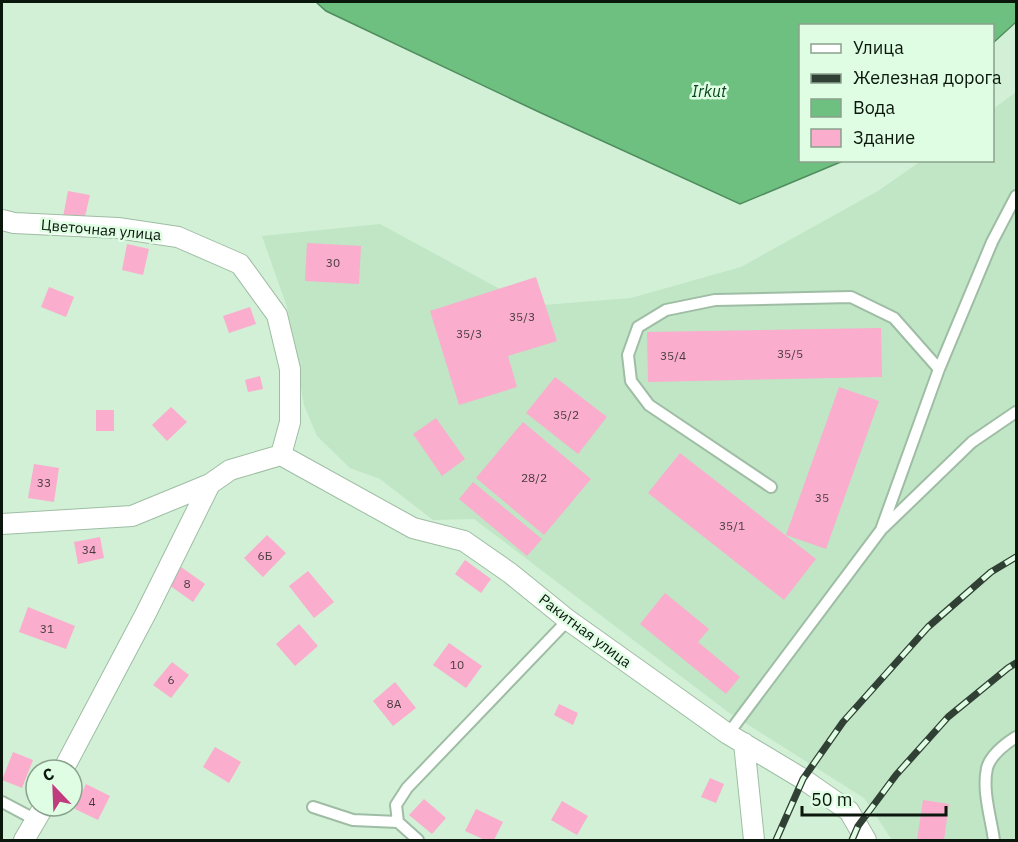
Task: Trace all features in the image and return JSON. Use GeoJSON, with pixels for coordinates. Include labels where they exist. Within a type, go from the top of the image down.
{"type":"FeatureCollection","features":[{"type":"Feature","properties":{"kind":"street","name":"Цветочная улица"},"geometry":{"type":"LineString","coordinates":[[2,220],[14,223],[118,228],[178,237],[240,264],[277,315],[290,369],[290,422],[281,456]]}},
{"type":"Feature","properties":{"kind":"street"},"geometry":{"type":"LineString","coordinates":[[2,524],[132,516],[210,484],[230,470],[281,456]]}},
{"type":"Feature","properties":{"kind":"street","name":"Ракитная улица"},"geometry":{"type":"LineString","coordinates":[[281,456],[413,528],[464,541],[510,573],[568,620],[736,739],[803,779],[849,811],[866,840]]}},
{"type":"Feature","properties":{"kind":"street"},"geometry":{"type":"LineString","coordinates":[[69,758],[146,613],[210,484]]}},
{"type":"Feature","properties":{"kind":"street"},"geometry":{"type":"LineString","coordinates":[[736,739],[754,840]]}},
{"type":"Feature","properties":{"kind":"street"},"geometry":{"type":"LineString","coordinates":[[24,840],[37,818]]}},
{"type":"Feature","properties":{"kind":"lane"},"geometry":{"type":"LineString","coordinates":[[881,530],[939,369],[992,242],[1017,196]]}},
{"type":"Feature","properties":{"kind":"lane"},"geometry":{"type":"LineString","coordinates":[[771,487],[649,405],[631,381],[628,355],[638,327],[666,310],[715,300],[851,297],[894,318],[939,369]]}},
{"type":"Feature","properties":{"kind":"lane"},"geometry":{"type":"LineString","coordinates":[[736,739],[881,530],[972,442],[1017,412]]}},
{"type":"Feature","properties":{"kind":"lane"},"geometry":{"type":"LineString","coordinates":[[398,822],[396,805],[407,788],[568,620]]}},
{"type":"Feature","properties":{"kind":"lane"},"geometry":{"type":"LineString","coordinates":[[994,840],[986,794],[987,767],[1001,747],[1017,737]]}},
{"type":"Feature","properties":{"kind":"lane"},"geometry":{"type":"LineString","coordinates":[[2,802],[24,808]]}},
{"type":"Feature","properties":{"kind":"lane"},"geometry":{"type":"LineString","coordinates":[[313,807],[353,820],[398,822],[418,840]]}},
{"type":"Feature","properties":{"kind":"shaded area"},"geometry":{"type":"Polygon","coordinates":[[[1016,92],[1016,840],[892,840],[864,798],[728,712],[474,519],[433,520],[380,479],[350,468],[317,436],[304,405],[287,307],[262,236],[380,224],[531,306],[631,298],[741,267],[878,191],[920,162],[994,162],[994,108],[1016,92]]]}},
{"type":"Feature","properties":{"kind":"water","name":"Irkut"},"geometry":{"type":"Polygon","coordinates":[[[316,2],[1016,2],[1016,22],[994,42],[994,24],[799,24],[799,162],[841,162],[740,204],[326,11],[316,2]]]}},
{"type":"Feature","properties":{"kind":"building"},"geometry":{"type":"Polygon","coordinates":[[[68,191],[90,195],[84,221],[63,217],[68,191]]]}},
{"type":"Feature","properties":{"kind":"building"},"geometry":{"type":"Polygon","coordinates":[[[307,243],[361,246],[359,284],[305,281],[307,243]]]}},
{"type":"Feature","properties":{"kind":"building"},"geometry":{"type":"Polygon","coordinates":[[[127,244],[149,249],[143,275],[122,270],[127,244]]]}},
{"type":"Feature","properties":{"kind":"building"},"geometry":{"type":"Polygon","coordinates":[[[536,277],[557,341],[508,356],[517,387],[459,405],[430,311],[536,277]]]}},
{"type":"Feature","properties":{"kind":"building"},"geometry":{"type":"Polygon","coordinates":[[[49,287],[74,297],[66,317],[41,307],[49,287]]]}},
{"type":"Feature","properties":{"kind":"building"},"geometry":{"type":"Polygon","coordinates":[[[250,307],[256,324],[229,333],[223,316],[250,307]]]}},
{"type":"Feature","properties":{"kind":"building"},"geometry":{"type":"Polygon","coordinates":[[[881,328],[882,377],[648,382],[647,332],[881,328]]]}},
{"type":"Feature","properties":{"kind":"building"},"geometry":{"type":"Polygon","coordinates":[[[260,376],[263,389],[248,392],[245,380],[260,376]]]}},
{"type":"Feature","properties":{"kind":"building"},"geometry":{"type":"Polygon","coordinates":[[[555,377],[607,417],[578,454],[526,413],[555,377]]]}},
{"type":"Feature","properties":{"kind":"building"},"geometry":{"type":"Polygon","coordinates":[[[839,387],[879,401],[826,549],[786,535],[839,387]]]}},
{"type":"Feature","properties":{"kind":"building"},"geometry":{"type":"Polygon","coordinates":[[[171,407],[187,422],[167,441],[152,425],[171,407]]]}},
{"type":"Feature","properties":{"kind":"building"},"geometry":{"type":"Polygon","coordinates":[[[96,410],[114,410],[114,431],[96,431],[96,410]]]}},
{"type":"Feature","properties":{"kind":"building"},"geometry":{"type":"Polygon","coordinates":[[[436,418],[465,459],[442,476],[413,434],[436,418]]]}},
{"type":"Feature","properties":{"kind":"building"},"geometry":{"type":"Polygon","coordinates":[[[523,422],[591,479],[544,535],[476,478],[523,422]]]}},
{"type":"Feature","properties":{"kind":"building"},"geometry":{"type":"Polygon","coordinates":[[[680,453],[816,559],[784,600],[648,493],[680,453]]]}},
{"type":"Feature","properties":{"kind":"building"},"geometry":{"type":"Polygon","coordinates":[[[34,464],[59,468],[54,502],[28,498],[34,464]]]}},
{"type":"Feature","properties":{"kind":"building"},"geometry":{"type":"Polygon","coordinates":[[[473,482],[542,539],[527,556],[459,499],[473,482]]]}},
{"type":"Feature","properties":{"kind":"building"},"geometry":{"type":"Polygon","coordinates":[[[267,535],[286,553],[263,577],[244,558],[267,535]]]}},
{"type":"Feature","properties":{"kind":"building"},"geometry":{"type":"Polygon","coordinates":[[[100,537],[104,558],[78,564],[74,542],[100,537]]]}},
{"type":"Feature","properties":{"kind":"building"},"geometry":{"type":"Polygon","coordinates":[[[465,560],[491,579],[481,593],[455,574],[465,560]]]}},
{"type":"Feature","properties":{"kind":"building"},"geometry":{"type":"Polygon","coordinates":[[[181,567],[205,584],[193,602],[169,585],[181,567]]]}},
{"type":"Feature","properties":{"kind":"building"},"geometry":{"type":"Polygon","coordinates":[[[308,571],[334,602],[314,618],[289,586],[308,571]]]}},
{"type":"Feature","properties":{"kind":"building"},"geometry":{"type":"Polygon","coordinates":[[[665,593],[709,629],[698,642],[740,677],[726,694],[640,624],[665,593]]]}},
{"type":"Feature","properties":{"kind":"building"},"geometry":{"type":"Polygon","coordinates":[[[28,607],[75,626],[66,649],[19,632],[28,607]]]}},
{"type":"Feature","properties":{"kind":"building"},"geometry":{"type":"Polygon","coordinates":[[[299,624],[318,646],[295,666],[276,644],[299,624]]]}},
{"type":"Feature","properties":{"kind":"building"},"geometry":{"type":"Polygon","coordinates":[[[449,643],[482,666],[466,688],[433,665],[449,643]]]}},
{"type":"Feature","properties":{"kind":"building"},"geometry":{"type":"Polygon","coordinates":[[[172,662],[189,675],[171,698],[153,685],[172,662]]]}},
{"type":"Feature","properties":{"kind":"building"},"geometry":{"type":"Polygon","coordinates":[[[395,682],[416,708],[393,726],[373,701],[395,682]]]}},
{"type":"Feature","properties":{"kind":"building"},"geometry":{"type":"Polygon","coordinates":[[[559,704],[578,713],[573,725],[554,715],[559,704]]]}},
{"type":"Feature","properties":{"kind":"building"},"geometry":{"type":"Polygon","coordinates":[[[215,747],[241,762],[229,783],[203,767],[215,747]]]}},
{"type":"Feature","properties":{"kind":"building"},"geometry":{"type":"Polygon","coordinates":[[[13,752],[28,758],[24,758],[22,788],[2,780],[13,752]]]}},
{"type":"Feature","properties":{"kind":"building"},"geometry":{"type":"Polygon","coordinates":[[[710,778],[724,784],[716,803],[701,797],[710,778]]]}},
{"type":"Feature","properties":{"kind":"building"},"geometry":{"type":"Polygon","coordinates":[[[86,784],[110,796],[98,820],[84,813],[86,784]]]}},
{"type":"Feature","properties":{"kind":"building"},"geometry":{"type":"Polygon","coordinates":[[[424,799],[446,818],[432,834],[409,815],[424,799]]]}},
{"type":"Feature","properties":{"kind":"building"},"geometry":{"type":"Polygon","coordinates":[[[923,800],[949,804],[944,840],[917,840],[923,800]]]}},
{"type":"Feature","properties":{"kind":"building"},"geometry":{"type":"Polygon","coordinates":[[[562,801],[588,816],[577,835],[551,820],[562,801]]]}},
{"type":"Feature","properties":{"kind":"building"},"geometry":{"type":"Polygon","coordinates":[[[476,809],[503,822],[494,840],[485,840],[465,831],[476,809]]]}},
{"type":"Feature","properties":{"kind":"railway"},"geometry":{"type":"LineString","coordinates":[[776,840],[803,779],[843,722],[928,627],[991,572],[1016,557]]}},
{"type":"Feature","properties":{"kind":"railway"},"geometry":{"type":"LineString","coordinates":[[852,840],[858,826],[896,775],[948,717],[1016,663]]}}]}
